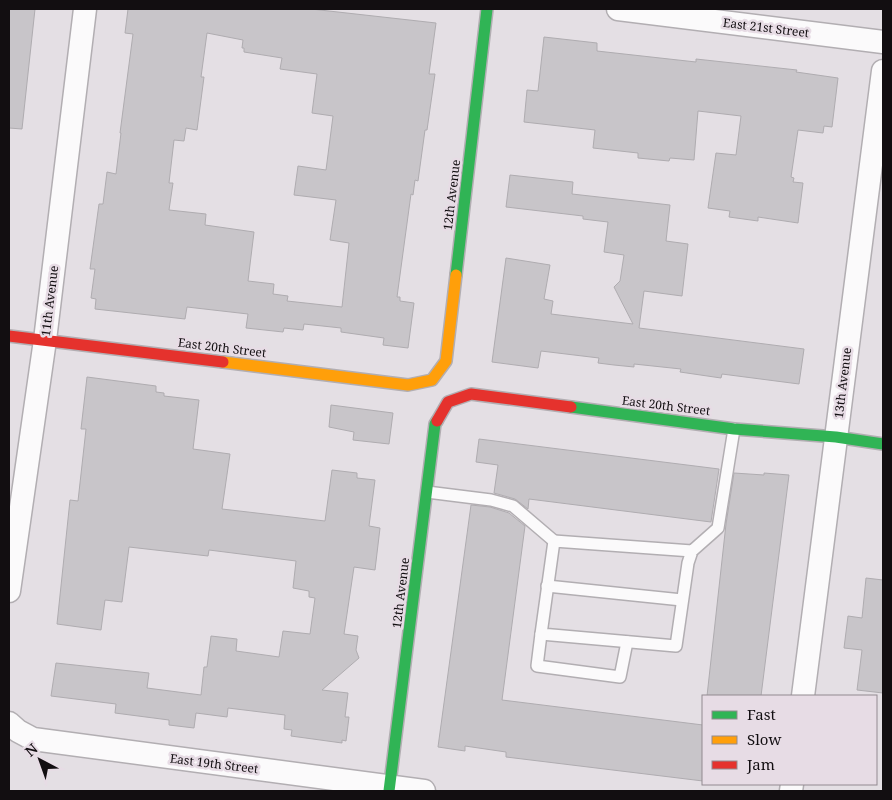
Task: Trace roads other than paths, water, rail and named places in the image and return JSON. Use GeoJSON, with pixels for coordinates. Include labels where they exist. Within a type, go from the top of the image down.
{"type":"FeatureCollection","features":[{"type":"Feature","properties":{"kind":"street","name":"11th Avenue"},"geometry":{"type":"LineString","coordinates":[[9,592],[45,340],[85,9]]}},
{"type":"Feature","properties":{"kind":"street","name":"12th Avenue"},"geometry":{"type":"LineString","coordinates":[[432,380],[446,361],[488,9]]}},
{"type":"Feature","properties":{"kind":"street","name":"East 21st Street"},"geometry":{"type":"LineString","coordinates":[[618,9],[883,42]]}},
{"type":"Feature","properties":{"kind":"street","name":"13th Avenue"},"geometry":{"type":"LineString","coordinates":[[803,695],[883,71]]}},
{"type":"Feature","properties":{"kind":"street","name":"East 20th Street"},"geometry":{"type":"LineString","coordinates":[[9,336],[408,385],[432,380]]}},
{"type":"Feature","properties":{"kind":"street","name":"East 20th Street"},"geometry":{"type":"LineString","coordinates":[[448,402],[471,394],[734,429],[836,437],[883,444]]}},
{"type":"Feature","properties":{"kind":"street","name":"12th Avenue"},"geometry":{"type":"LineString","coordinates":[[390,789],[435,424],[448,402]]}},
{"type":"Feature","properties":{"kind":"street","name":"East 19th Street"},"geometry":{"type":"LineString","coordinates":[[9,723],[18,731],[34,739],[390,789],[424,791]]}},
{"type":"Feature","properties":{"kind":"lane"},"geometry":{"type":"LineString","coordinates":[[541,634],[676,646],[688,563],[692,551],[718,528],[734,429]]}},
{"type":"Feature","properties":{"kind":"lane"},"geometry":{"type":"LineString","coordinates":[[428,492],[491,500],[513,506],[554,541],[692,551]]}},
{"type":"Feature","properties":{"kind":"lane"},"geometry":{"type":"LineString","coordinates":[[554,541],[537,666],[620,677],[628,642]]}},
{"type":"Feature","properties":{"kind":"lane"},"geometry":{"type":"LineString","coordinates":[[548,586],[682,600]]}}]}
